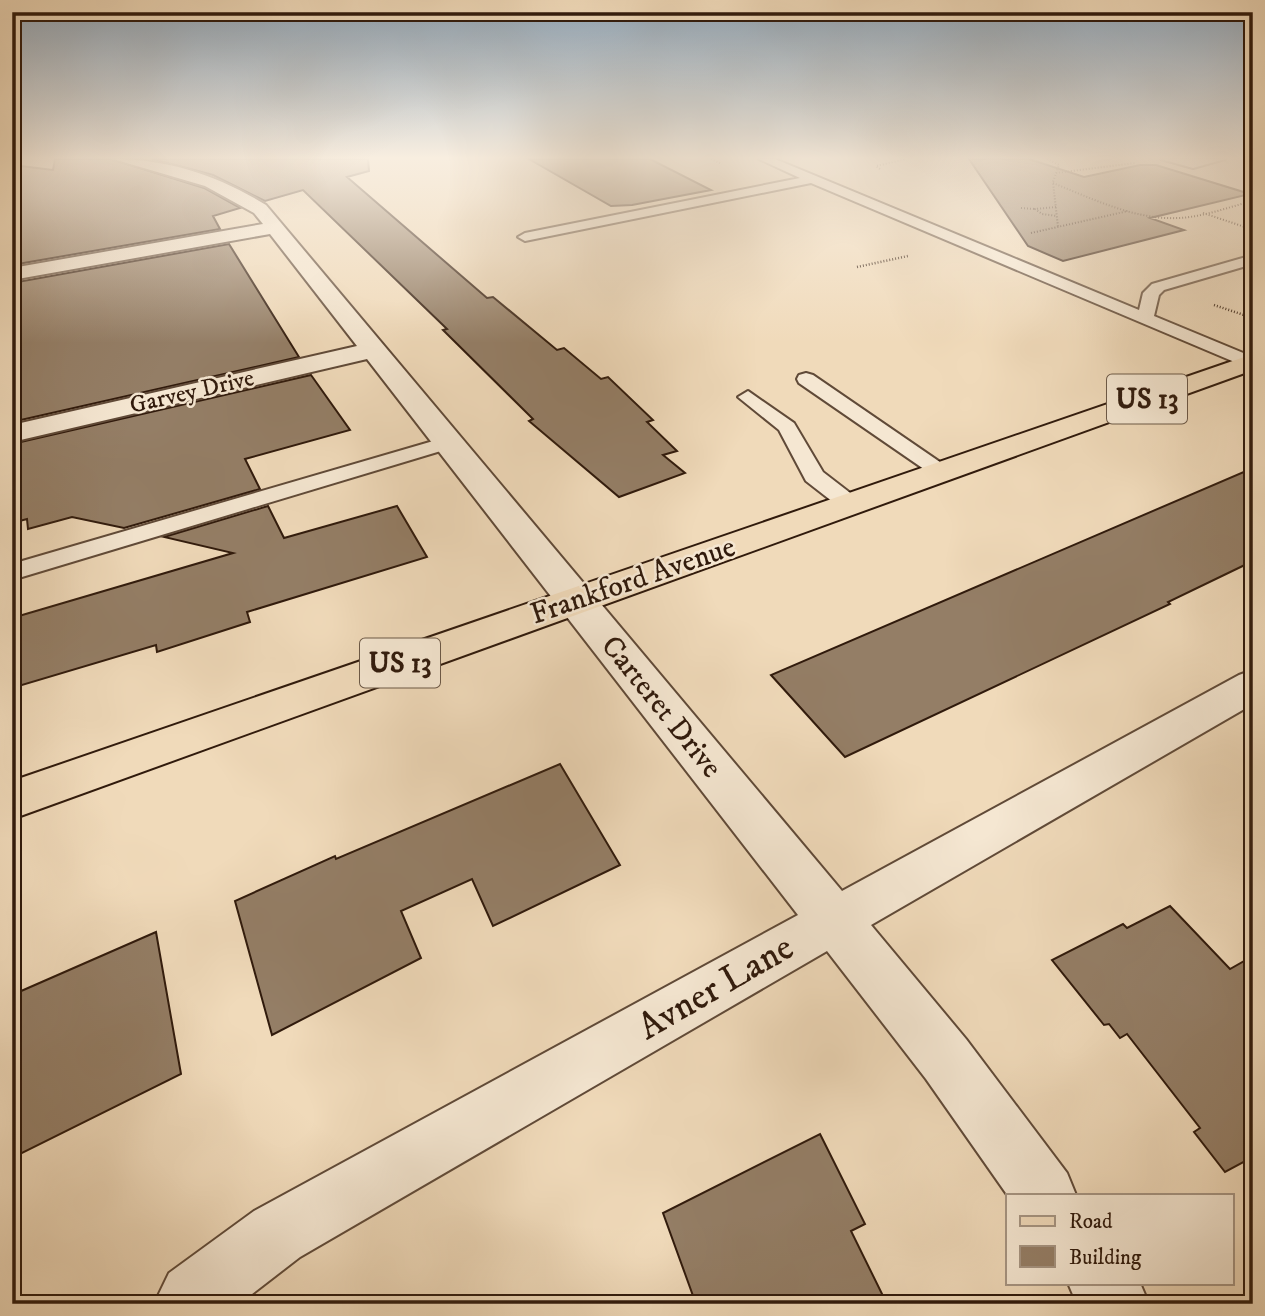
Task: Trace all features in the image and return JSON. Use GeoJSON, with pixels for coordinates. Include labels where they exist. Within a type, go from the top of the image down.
{"type":"FeatureCollection","features":[{"type":"Feature","properties":{"kind":"main road","name":"Frankford Avenue"},"geometry":{"type":"LineString","coordinates":[[12,800],[1252,362]]}},
{"type":"Feature","properties":{"kind":"street","name":"Carteret Drive"},"geometry":{"type":"LineString","coordinates":[[269,220],[946,1059],[1044,1194]]}},
{"type":"Feature","properties":{"kind":"street"},"geometry":{"type":"LineString","coordinates":[[12,274],[275,228]]}},
{"type":"Feature","properties":{"kind":"street","name":"Garvey Drive"},"geometry":{"type":"LineString","coordinates":[[12,434],[372,350]]}},
{"type":"Feature","properties":{"kind":"street","name":"Avner Lane"},"geometry":{"type":"LineString","coordinates":[[188,1304],[193,1297],[277,1234],[1253,685]]}},
{"type":"Feature","properties":{"kind":"street"},"geometry":{"type":"LineString","coordinates":[[1103,1284],[1115,1304]]}},
{"type":"Feature","properties":{"kind":"lane"},"geometry":{"type":"LineString","coordinates":[[525,237],[607,220]]}},
{"type":"Feature","properties":{"kind":"lane"},"geometry":{"type":"LineString","coordinates":[[911,220],[1252,362]]}},
{"type":"Feature","properties":{"kind":"lane"},"geometry":{"type":"LineString","coordinates":[[1145,319],[1151,293],[1158,286],[1253,259]]}},
{"type":"Feature","properties":{"kind":"lane"},"geometry":{"type":"LineString","coordinates":[[806,379],[942,471]]}},
{"type":"Feature","properties":{"kind":"lane"},"geometry":{"type":"LineString","coordinates":[[748,397],[787,426],[814,476],[850,504]]}},
{"type":"Feature","properties":{"kind":"lane"},"geometry":{"type":"LineString","coordinates":[[12,572],[447,443]]}},
{"type":"Feature","properties":{"kind":"path"},"geometry":{"type":"LineString","coordinates":[[1057,220],[1058,227]]}},
{"type":"Feature","properties":{"kind":"path"},"geometry":{"type":"LineString","coordinates":[[1020,235],[1086,220]]}},
{"type":"Feature","properties":{"kind":"path"},"geometry":{"type":"LineString","coordinates":[[1226,220],[1253,229]]}},
{"type":"Feature","properties":{"kind":"path"},"geometry":{"type":"LineString","coordinates":[[857,267],[910,256]]}},
{"type":"Feature","properties":{"kind":"building"},"geometry":{"type":"Polygon","coordinates":[[[12,220],[215,220],[220,229],[12,265],[12,220]]]}},
{"type":"Feature","properties":{"kind":"building"},"geometry":{"type":"Polygon","coordinates":[[[335,220],[397,220],[487,298],[493,297],[557,350],[564,348],[601,379],[608,377],[653,420],[647,422],[677,451],[663,455],[685,473],[619,497],[529,421],[533,419],[443,330],[447,329],[335,220]]]}},
{"type":"Feature","properties":{"kind":"building"},"geometry":{"type":"Polygon","coordinates":[[[1011,220],[1157,220],[1184,230],[1063,261],[1028,246],[1011,220]]]}},
{"type":"Feature","properties":{"kind":"building"},"geometry":{"type":"Polygon","coordinates":[[[229,244],[299,357],[12,422],[12,283],[229,244]]]}},
{"type":"Feature","properties":{"kind":"building"},"geometry":{"type":"Polygon","coordinates":[[[311,375],[350,430],[245,459],[260,489],[124,528],[72,517],[28,529],[27,519],[12,523],[12,444],[311,375]]]}},
{"type":"Feature","properties":{"kind":"building"},"geometry":{"type":"Polygon","coordinates":[[[1253,468],[1253,561],[1168,602],[1170,604],[845,757],[771,675],[1253,468]]]}},
{"type":"Feature","properties":{"kind":"building"},"geometry":{"type":"Polygon","coordinates":[[[268,506],[284,538],[397,506],[427,557],[247,612],[250,622],[157,652],[156,645],[12,688],[12,618],[233,553],[164,537],[268,506]]]}},
{"type":"Feature","properties":{"kind":"building"},"geometry":{"type":"Polygon","coordinates":[[[560,764],[620,865],[493,926],[472,879],[401,911],[421,958],[272,1035],[235,901],[335,856],[336,859],[560,764]]]}},
{"type":"Feature","properties":{"kind":"building"},"geometry":{"type":"Polygon","coordinates":[[[1170,906],[1230,969],[1253,956],[1253,1157],[1225,1172],[1194,1132],[1200,1128],[1127,1034],[1120,1038],[1109,1024],[1104,1025],[1052,960],[1123,924],[1127,928],[1170,906]]]}},
{"type":"Feature","properties":{"kind":"building"},"geometry":{"type":"Polygon","coordinates":[[[156,932],[181,1074],[12,1158],[12,995],[156,932]]]}},
{"type":"Feature","properties":{"kind":"building"},"geometry":{"type":"Polygon","coordinates":[[[820,1134],[865,1224],[851,1231],[887,1304],[696,1304],[663,1213],[820,1134]]]}}]}
